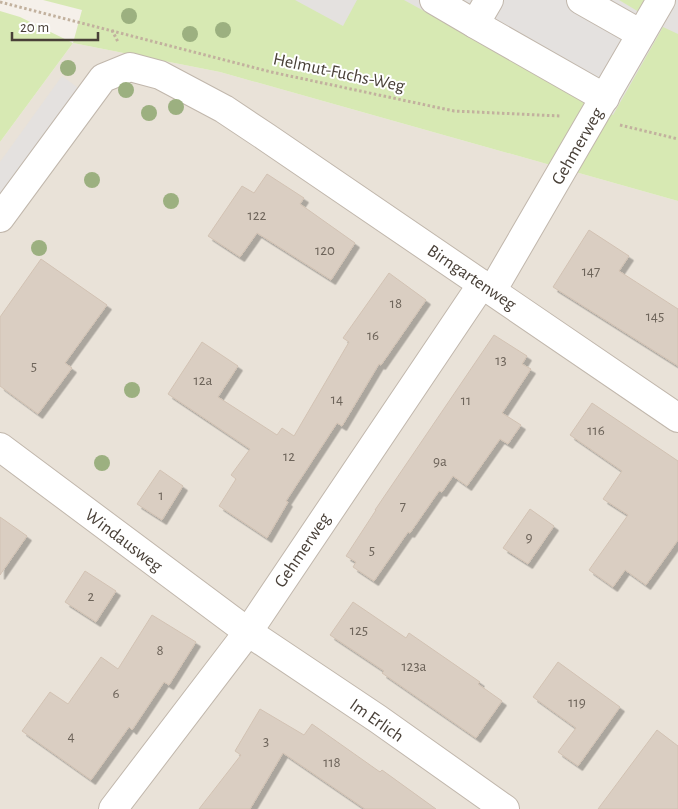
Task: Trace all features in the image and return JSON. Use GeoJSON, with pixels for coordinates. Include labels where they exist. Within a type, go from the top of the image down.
{"type":"FeatureCollection","features":[{"type":"Feature","properties":{"kind":"street"},"geometry":{"type":"LineString","coordinates":[[434,0],[475,24],[599,108]]}},
{"type":"Feature","properties":{"kind":"street"},"geometry":{"type":"LineString","coordinates":[[475,24],[489,0]]}},
{"type":"Feature","properties":{"kind":"street"},"geometry":{"type":"LineString","coordinates":[[581,0],[641,34]]}},
{"type":"Feature","properties":{"kind":"street","name":"Gehmerweg"},"geometry":{"type":"LineString","coordinates":[[113,809],[248,632],[487,287],[599,108],[661,0]]}},
{"type":"Feature","properties":{"kind":"street","name":"Birngartenweg"},"geometry":{"type":"LineString","coordinates":[[0,218],[103,78],[130,67],[160,75],[224,109],[678,418]]}},
{"type":"Feature","properties":{"kind":"street","name":"Windausweg"},"geometry":{"type":"LineString","coordinates":[[0,447],[248,632]]}},
{"type":"Feature","properties":{"kind":"street","name":"Im Erlich"},"geometry":{"type":"LineString","coordinates":[[248,632],[505,809]]}},
{"type":"Feature","properties":{"kind":"path","name":"Helmut-Fuchs-Weg"},"geometry":{"type":"LineString","coordinates":[[0,2],[271,72],[454,110],[599,108],[678,139]]}},
{"type":"Feature","properties":{"kind":"shaded area"},"geometry":{"type":"Polygon","coordinates":[[[295,0],[357,0],[343,26],[295,0]]]}},
{"type":"Feature","properties":{"kind":"shaded area"},"geometry":{"type":"Polygon","coordinates":[[[404,0],[619,0],[639,12],[646,0],[678,0],[678,34],[663,27],[613,115],[404,0]]]}},
{"type":"Feature","properties":{"kind":"shaded area"},"geometry":{"type":"Polygon","coordinates":[[[73,43],[220,72],[678,201],[678,809],[0,809],[0,142],[73,43]]]}},
{"type":"Feature","properties":{"kind":"shaded area"},"geometry":{"type":"Polygon","coordinates":[[[62,76],[89,96],[0,218],[0,162],[62,76]]]}},
{"type":"Feature","properties":{"kind":"green space"},"geometry":{"type":"Polygon","coordinates":[[[43,0],[678,0],[678,201],[220,72],[73,43],[82,10],[43,0]]]}},
{"type":"Feature","properties":{"kind":"green space"},"geometry":{"type":"Polygon","coordinates":[[[0,11],[20,17],[73,43],[0,142],[0,11]]]}},
{"type":"Feature","properties":{"kind":"building"},"geometry":{"type":"Polygon","coordinates":[[[267,174],[304,198],[300,204],[355,243],[331,280],[257,233],[240,257],[208,236],[242,186],[254,193],[267,174]]]}},
{"type":"Feature","properties":{"kind":"building"},"geometry":{"type":"Polygon","coordinates":[[[589,230],[629,256],[619,271],[678,309],[678,366],[553,287],[589,230]]]}},
{"type":"Feature","properties":{"kind":"building"},"geometry":{"type":"Polygon","coordinates":[[[41,259],[107,305],[65,363],[72,368],[38,414],[0,386],[0,317],[41,259]]]}},
{"type":"Feature","properties":{"kind":"building"},"geometry":{"type":"Polygon","coordinates":[[[389,273],[426,300],[381,365],[379,364],[342,426],[337,423],[286,501],[288,502],[267,538],[219,506],[236,479],[231,475],[250,449],[168,394],[202,342],[238,366],[218,397],[277,435],[282,428],[294,436],[349,342],[343,338],[389,273]]]}},
{"type":"Feature","properties":{"kind":"building"},"geometry":{"type":"Polygon","coordinates":[[[494,335],[527,356],[522,364],[531,369],[502,413],[521,425],[508,444],[500,439],[467,486],[453,476],[442,492],[439,491],[410,533],[408,532],[374,581],[353,567],[356,562],[346,556],[375,510],[494,335]]]}},
{"type":"Feature","properties":{"kind":"building"},"geometry":{"type":"Polygon","coordinates":[[[592,403],[678,461],[678,540],[646,585],[625,570],[613,587],[589,570],[628,515],[603,499],[622,471],[570,435],[592,403]]]}},
{"type":"Feature","properties":{"kind":"building"},"geometry":{"type":"Polygon","coordinates":[[[160,470],[183,486],[162,520],[137,504],[160,470]]]}},
{"type":"Feature","properties":{"kind":"building"},"geometry":{"type":"Polygon","coordinates":[[[530,509],[554,526],[528,564],[503,548],[530,509]]]}},
{"type":"Feature","properties":{"kind":"building"},"geometry":{"type":"Polygon","coordinates":[[[0,517],[27,536],[0,575],[0,517]]]}},
{"type":"Feature","properties":{"kind":"building"},"geometry":{"type":"Polygon","coordinates":[[[85,571],[116,591],[96,622],[65,602],[85,571]]]}},
{"type":"Feature","properties":{"kind":"building"},"geometry":{"type":"Polygon","coordinates":[[[353,602],[406,638],[409,633],[480,682],[478,684],[502,701],[476,738],[382,673],[384,671],[330,635],[353,602]]]}},
{"type":"Feature","properties":{"kind":"building"},"geometry":{"type":"Polygon","coordinates":[[[152,615],[196,642],[169,685],[164,682],[132,730],[129,727],[91,780],[22,731],[50,692],[68,704],[101,657],[118,669],[152,615]]]}},
{"type":"Feature","properties":{"kind":"building"},"geometry":{"type":"Polygon","coordinates":[[[558,662],[620,707],[578,766],[558,752],[576,728],[533,697],[558,662]]]}},
{"type":"Feature","properties":{"kind":"building"},"geometry":{"type":"Polygon","coordinates":[[[260,709],[304,735],[312,724],[380,772],[382,770],[436,809],[365,809],[283,753],[250,809],[199,809],[241,755],[235,751],[260,709]]]}},
{"type":"Feature","properties":{"kind":"building"},"geometry":{"type":"Polygon","coordinates":[[[657,730],[678,746],[678,809],[598,809],[657,730]]]}}]}
